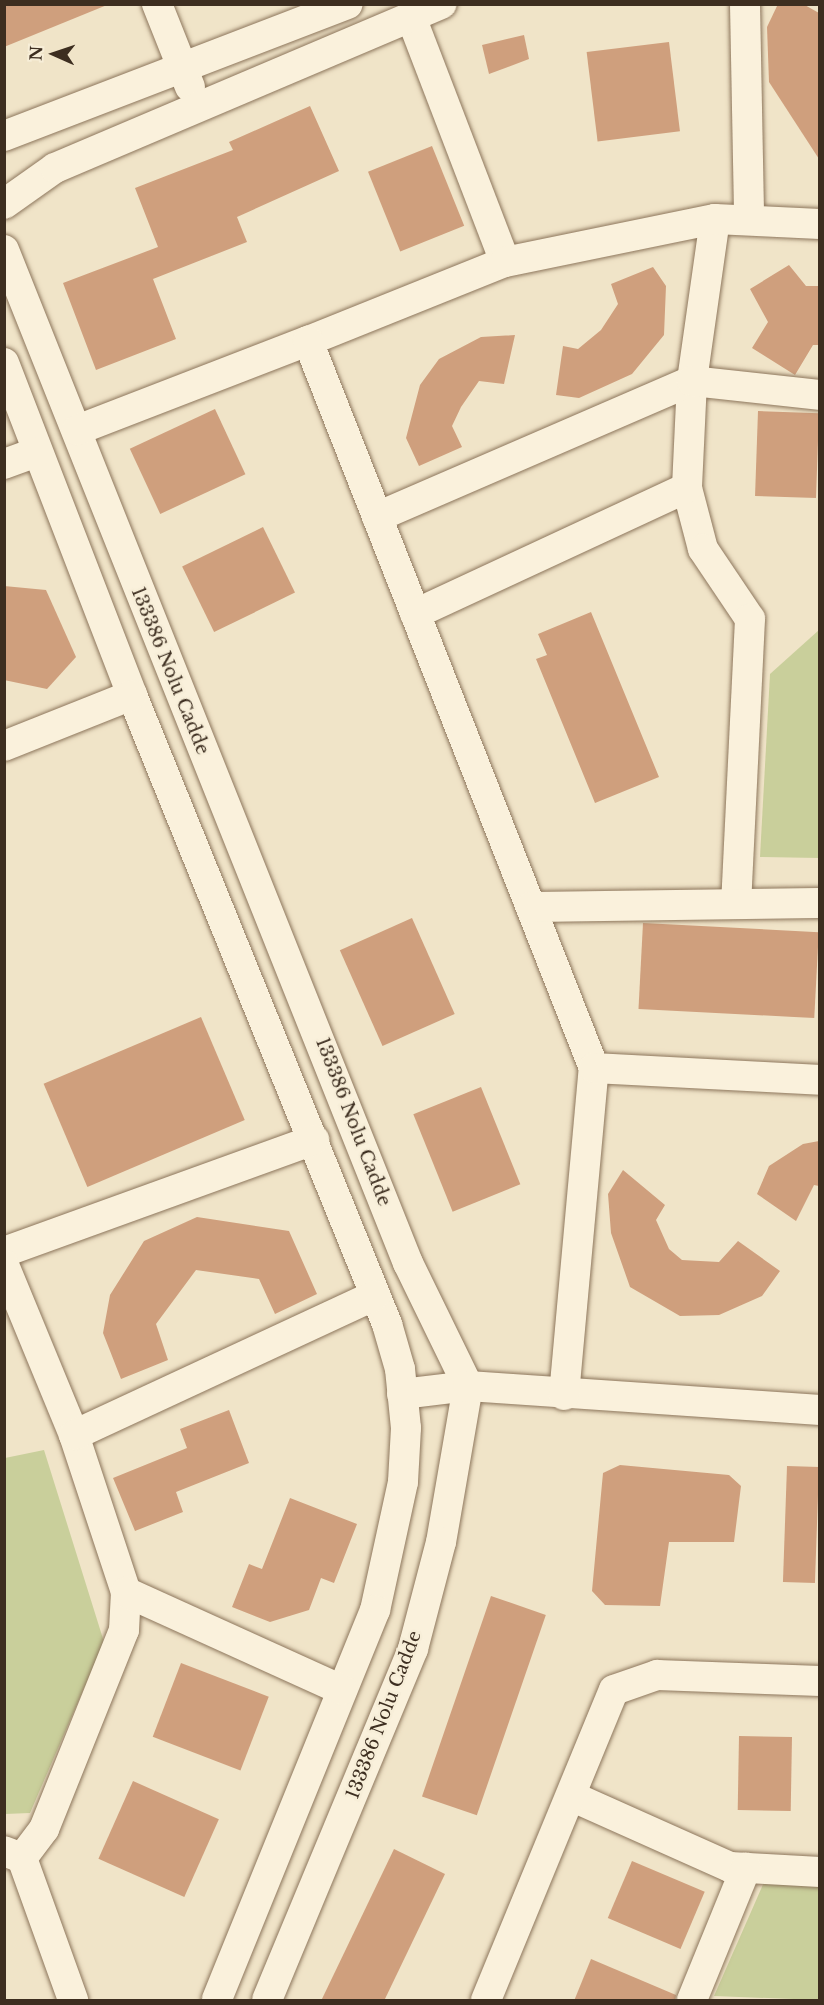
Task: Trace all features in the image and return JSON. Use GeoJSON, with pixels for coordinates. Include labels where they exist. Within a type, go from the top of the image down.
{"type":"FeatureCollection","features":[{"type":"Feature","properties":{"kind":"street"},"geometry":{"type":"LineString","coordinates":[[157,4],[198,110]]}},
{"type":"Feature","properties":{"kind":"street"},"geometry":{"type":"LineString","coordinates":[[4,136],[348,4]]}},
{"type":"Feature","properties":{"kind":"street"},"geometry":{"type":"LineString","coordinates":[[4,204],[55,168],[198,110],[442,4]]}},
{"type":"Feature","properties":{"kind":"street"},"geometry":{"type":"LineString","coordinates":[[745,4],[749,220]]}},
{"type":"Feature","properties":{"kind":"street"},"geometry":{"type":"LineString","coordinates":[[411,17],[505,262]]}},
{"type":"Feature","properties":{"kind":"street"},"geometry":{"type":"LineString","coordinates":[[715,219],[692,381],[687,488],[703,549],[750,619],[736,901]]}},
{"type":"Feature","properties":{"kind":"street"},"geometry":{"type":"LineString","coordinates":[[77,430],[505,262],[715,219],[819,224]]}},
{"type":"Feature","properties":{"kind":"street","name":"133386 Nolu Cadde"},"geometry":{"type":"LineString","coordinates":[[4,250],[408,1263],[468,1386],[441,1542],[413,1649],[267,2001]]}},
{"type":"Feature","properties":{"kind":"street"},"geometry":{"type":"LineString","coordinates":[[308,341],[594,1068],[564,1395]]}},
{"type":"Feature","properties":{"kind":"street"},"geometry":{"type":"LineString","coordinates":[[4,363],[132,695],[375,1295],[402,1394],[406,1428],[396,1531],[375,1610],[217,2001]]}},
{"type":"Feature","properties":{"kind":"street"},"geometry":{"type":"LineString","coordinates":[[377,517],[692,381],[819,395]]}},
{"type":"Feature","properties":{"kind":"street"},"geometry":{"type":"LineString","coordinates":[[4,464],[37,452]]}},
{"type":"Feature","properties":{"kind":"street"},"geometry":{"type":"LineString","coordinates":[[415,614],[687,488]]}},
{"type":"Feature","properties":{"kind":"street"},"geometry":{"type":"LineString","coordinates":[[4,746],[132,695]]}},
{"type":"Feature","properties":{"kind":"street"},"geometry":{"type":"LineString","coordinates":[[531,907],[736,901],[819,903]]}},
{"type":"Feature","properties":{"kind":"street"},"geometry":{"type":"LineString","coordinates":[[594,1068],[819,1080]]}},
{"type":"Feature","properties":{"kind":"street"},"geometry":{"type":"LineString","coordinates":[[4,1252],[314,1140]]}},
{"type":"Feature","properties":{"kind":"street"},"geometry":{"type":"LineString","coordinates":[[4,1265],[74,1435],[126,1592],[124,1630],[44,1829],[13,1854],[73,2001]]}},
{"type":"Feature","properties":{"kind":"street"},"geometry":{"type":"LineString","coordinates":[[74,1435],[375,1295]]}},
{"type":"Feature","properties":{"kind":"street"},"geometry":{"type":"LineString","coordinates":[[402,1394],[468,1386],[564,1395],[819,1410]]}},
{"type":"Feature","properties":{"kind":"street"},"geometry":{"type":"LineString","coordinates":[[126,1592],[342,1690]]}},
{"type":"Feature","properties":{"kind":"street"},"geometry":{"type":"LineString","coordinates":[[486,2001],[614,1690],[657,1675],[819,1681]]}},
{"type":"Feature","properties":{"kind":"street"},"geometry":{"type":"LineString","coordinates":[[571,1796],[730,1867],[819,1872]]}},
{"type":"Feature","properties":{"kind":"street"},"geometry":{"type":"LineString","coordinates":[[693,2001],[746,1868]]}},
{"type":"Feature","properties":{"kind":"green space"},"geometry":{"type":"Polygon","coordinates":[[[819,630],[819,858],[760,857],[770,674],[819,630]]]}},
{"type":"Feature","properties":{"kind":"green space"},"geometry":{"type":"Polygon","coordinates":[[[44,1450],[104,1642],[30,1813],[5,1814],[5,1458],[44,1450]]]}},
{"type":"Feature","properties":{"kind":"green space"},"geometry":{"type":"Polygon","coordinates":[[[765,1880],[819,1884],[819,2000],[714,1996],[765,1880]]]}},
{"type":"Feature","properties":{"kind":"building"},"geometry":{"type":"Polygon","coordinates":[[[4,4],[107,4],[107,5],[4,47],[4,4]]]}},
{"type":"Feature","properties":{"kind":"building"},"geometry":{"type":"Polygon","coordinates":[[[778,4],[803,4],[819,13],[819,159],[769,82],[767,27],[778,4]]]}},
{"type":"Feature","properties":{"kind":"building"},"geometry":{"type":"Polygon","coordinates":[[[524,35],[529,59],[489,74],[482,45],[524,35]]]}},
{"type":"Feature","properties":{"kind":"building"},"geometry":{"type":"Polygon","coordinates":[[[669,42],[680,131],[598,141],[587,52],[669,42]]]}},
{"type":"Feature","properties":{"kind":"building"},"geometry":{"type":"Polygon","coordinates":[[[310,106],[339,171],[237,217],[247,242],[153,279],[176,339],[96,370],[63,283],[158,247],[135,188],[233,150],[229,142],[310,106]]]}},
{"type":"Feature","properties":{"kind":"building"},"geometry":{"type":"Polygon","coordinates":[[[432,146],[464,226],[400,252],[368,172],[432,146]]]}},
{"type":"Feature","properties":{"kind":"building"},"geometry":{"type":"Polygon","coordinates":[[[789,265],[806,286],[819,286],[819,345],[813,345],[795,375],[752,348],[768,322],[750,289],[789,265]]]}},
{"type":"Feature","properties":{"kind":"building"},"geometry":{"type":"Polygon","coordinates":[[[653,267],[666,286],[664,335],[632,374],[579,398],[556,395],[563,346],[578,349],[601,330],[618,304],[611,284],[653,267]]]}},
{"type":"Feature","properties":{"kind":"building"},"geometry":{"type":"Polygon","coordinates":[[[515,335],[504,384],[479,381],[461,407],[452,426],[462,447],[419,466],[406,438],[420,385],[439,359],[481,337],[515,335]]]}},
{"type":"Feature","properties":{"kind":"building"},"geometry":{"type":"Polygon","coordinates":[[[215,409],[245,474],[160,514],[130,449],[215,409]]]}},
{"type":"Feature","properties":{"kind":"building"},"geometry":{"type":"Polygon","coordinates":[[[758,411],[819,413],[816,498],[755,496],[758,411]]]}},
{"type":"Feature","properties":{"kind":"building"},"geometry":{"type":"Polygon","coordinates":[[[263,527],[295,593],[214,632],[182,566],[263,527]]]}},
{"type":"Feature","properties":{"kind":"building"},"geometry":{"type":"Polygon","coordinates":[[[4,586],[46,590],[76,657],[47,689],[4,680],[4,586]]]}},
{"type":"Feature","properties":{"kind":"building"},"geometry":{"type":"Polygon","coordinates":[[[591,612],[659,777],[595,803],[536,659],[547,655],[538,634],[591,612]]]}},
{"type":"Feature","properties":{"kind":"building"},"geometry":{"type":"Polygon","coordinates":[[[412,918],[455,1014],[383,1046],[340,950],[412,918]]]}},
{"type":"Feature","properties":{"kind":"building"},"geometry":{"type":"Polygon","coordinates":[[[643,923],[819,932],[814,1018],[638,1009],[643,923]]]}},
{"type":"Feature","properties":{"kind":"building"},"geometry":{"type":"Polygon","coordinates":[[[201,1017],[245,1120],[87,1187],[44,1084],[201,1017]]]}},
{"type":"Feature","properties":{"kind":"building"},"geometry":{"type":"Polygon","coordinates":[[[481,1087],[520,1184],[453,1212],[413,1114],[481,1087]]]}},
{"type":"Feature","properties":{"kind":"building"},"geometry":{"type":"Polygon","coordinates":[[[819,1141],[819,1186],[814,1185],[796,1221],[757,1194],[769,1166],[803,1144],[819,1141]]]}},
{"type":"Feature","properties":{"kind":"building"},"geometry":{"type":"Polygon","coordinates":[[[623,1170],[665,1205],[656,1220],[669,1249],[682,1260],[719,1262],[738,1241],[780,1271],[762,1296],[719,1315],[680,1316],[630,1287],[611,1233],[608,1194],[623,1170]]]}},
{"type":"Feature","properties":{"kind":"building"},"geometry":{"type":"Polygon","coordinates":[[[197,1217],[289,1231],[317,1294],[275,1314],[259,1279],[196,1270],[156,1324],[168,1360],[121,1379],[103,1333],[110,1295],[144,1241],[197,1217]]]}},
{"type":"Feature","properties":{"kind":"building"},"geometry":{"type":"Polygon","coordinates":[[[229,1410],[249,1463],[176,1492],[183,1512],[135,1531],[113,1478],[187,1448],[180,1429],[229,1410]]]}},
{"type":"Feature","properties":{"kind":"building"},"geometry":{"type":"Polygon","coordinates":[[[620,1465],[729,1475],[741,1486],[734,1542],[669,1542],[660,1606],[605,1605],[592,1591],[603,1473],[620,1465]]]}},
{"type":"Feature","properties":{"kind":"building"},"geometry":{"type":"Polygon","coordinates":[[[787,1466],[819,1467],[815,1583],[783,1582],[787,1466]]]}},
{"type":"Feature","properties":{"kind":"building"},"geometry":{"type":"Polygon","coordinates":[[[290,1498],[357,1524],[334,1583],[321,1578],[309,1610],[270,1622],[232,1607],[249,1564],[262,1569],[290,1498]]]}},
{"type":"Feature","properties":{"kind":"building"},"geometry":{"type":"Polygon","coordinates":[[[491,1596],[546,1615],[477,1815],[422,1796],[491,1596]]]}},
{"type":"Feature","properties":{"kind":"building"},"geometry":{"type":"Polygon","coordinates":[[[181,1663],[269,1697],[240,1770],[153,1737],[181,1663]]]}},
{"type":"Feature","properties":{"kind":"building"},"geometry":{"type":"Polygon","coordinates":[[[739,1736],[792,1737],[791,1811],[738,1810],[739,1736]]]}},
{"type":"Feature","properties":{"kind":"building"},"geometry":{"type":"Polygon","coordinates":[[[133,1781],[219,1819],[184,1897],[98,1859],[133,1781]]]}},
{"type":"Feature","properties":{"kind":"building"},"geometry":{"type":"Polygon","coordinates":[[[394,1849],[445,1874],[384,2001],[321,2001],[394,1849]]]}},
{"type":"Feature","properties":{"kind":"building"},"geometry":{"type":"Polygon","coordinates":[[[632,1861],[705,1892],[680,1949],[608,1918],[632,1861]]]}},
{"type":"Feature","properties":{"kind":"building"},"geometry":{"type":"Polygon","coordinates":[[[591,1959],[676,1995],[675,2001],[574,2001],[591,1959]]]}}]}
